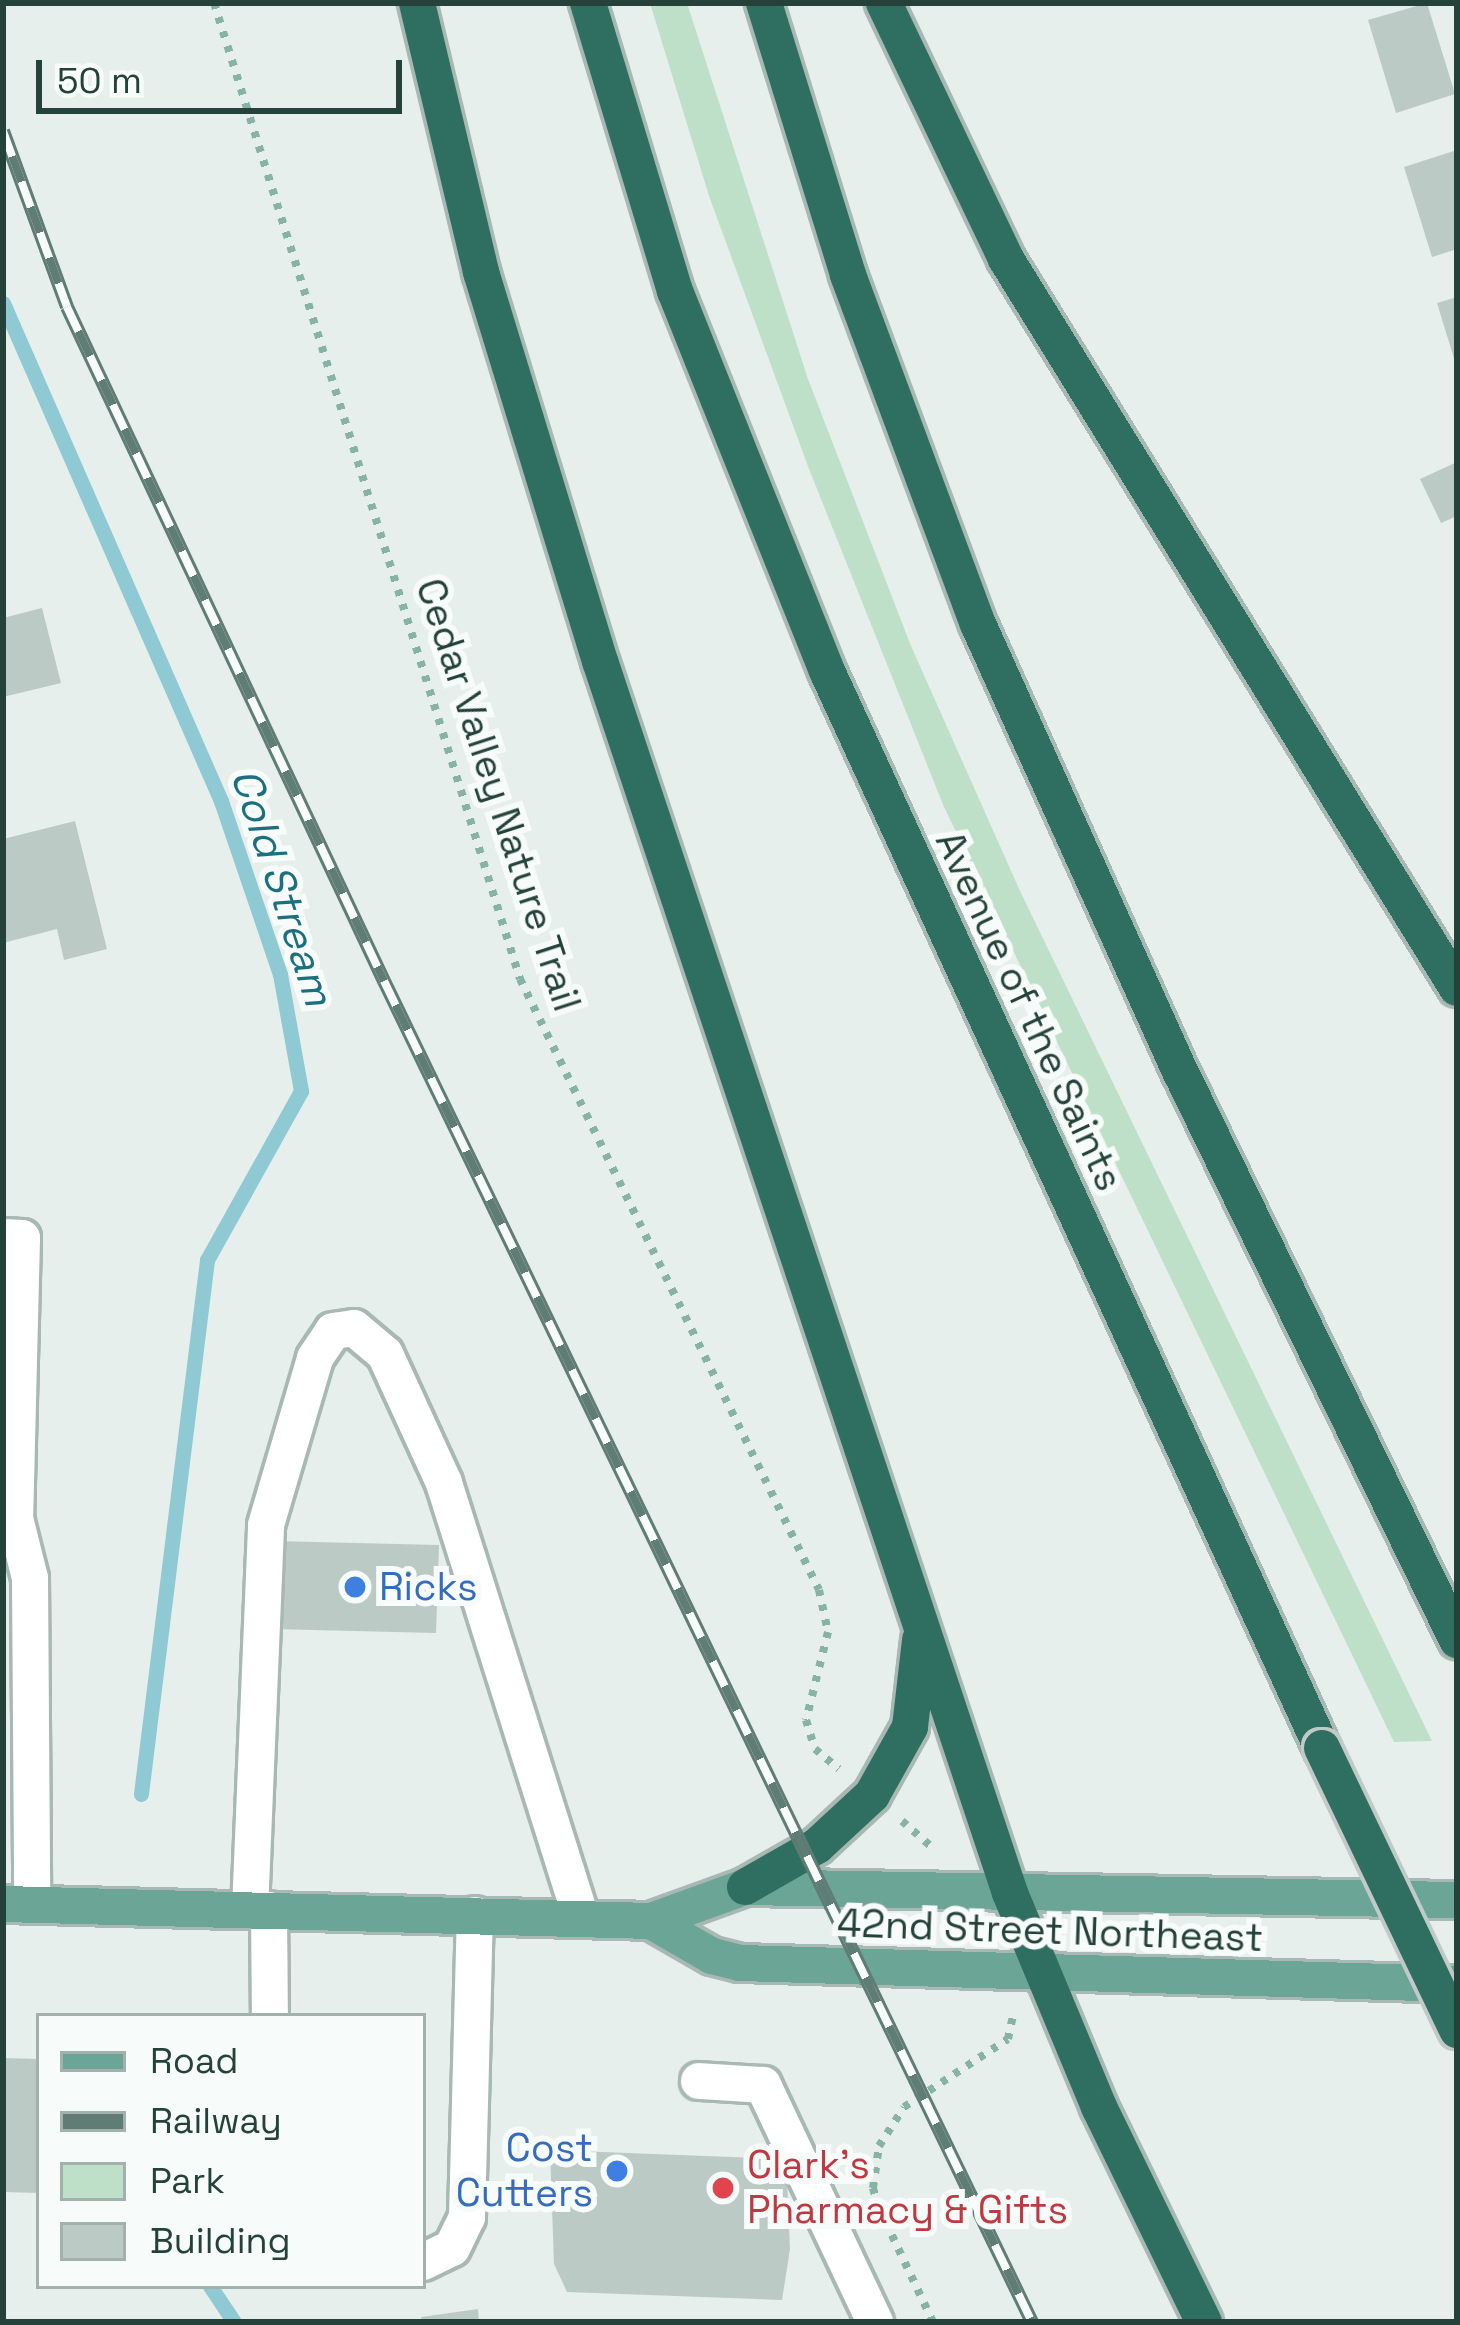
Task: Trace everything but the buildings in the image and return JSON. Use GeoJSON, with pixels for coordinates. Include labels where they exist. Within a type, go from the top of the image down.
{"type":"FeatureCollection","features":[{"type":"Feature","properties":{"kind":"highway"},"geometry":{"type":"LineString","coordinates":[[417,3],[481,272],[600,662],[920,1607],[1010,1893],[1042,1974],[1204,2322]]}},
{"type":"Feature","properties":{"kind":"highway","name":"Avenue of the Saints"},"geometry":{"type":"LineString","coordinates":[[587,3],[675,291],[826,671],[1322,1748],[1457,2030]]}},
{"type":"Feature","properties":{"kind":"highway"},"geometry":{"type":"LineString","coordinates":[[764,3],[848,275],[978,624],[1181,1073],[1457,1640]]}},
{"type":"Feature","properties":{"kind":"highway"},"geometry":{"type":"LineString","coordinates":[[884,3],[1006,259],[1153,508],[1457,988]]}},
{"type":"Feature","properties":{"kind":"highway"},"geometry":{"type":"LineString","coordinates":[[745,1887],[846,1824],[895,1760],[919,1687],[920,1607]]}},
{"type":"Feature","properties":{"kind":"main road","name":"42nd Street Northeast"},"geometry":{"type":"LineString","coordinates":[[18,1904],[651,1921],[745,1887],[1457,1900]]}},
{"type":"Feature","properties":{"kind":"main road","name":"42nd Street Northeast"},"geometry":{"type":"LineString","coordinates":[[651,1921],[712,1956],[740,1963],[1457,1984]]}},
{"type":"Feature","properties":{"kind":"lane"},"geometry":{"type":"LineString","coordinates":[[3,1237],[22,1238],[9,1517],[30,1578],[17,1729],[18,1904]]}},
{"type":"Feature","properties":{"kind":"lane"},"geometry":{"type":"LineString","coordinates":[[270,2013],[259,1910],[266,1525],[315,1358],[333,1331],[354,1328],[385,1354],[444,1483],[581,1918]]}},
{"type":"Feature","properties":{"kind":"lane"},"geometry":{"type":"LineString","coordinates":[[426,2261],[452,2248],[466,2217],[475,1915]]}},
{"type":"Feature","properties":{"kind":"lane"},"geometry":{"type":"LineString","coordinates":[[699,2081],[763,2085],[875,2322]]}},
{"type":"Feature","properties":{"kind":"path","name":"Cedar Valley Nature Trail"},"geometry":{"type":"LineString","coordinates":[[214,3],[520,979],[819,1591],[828,1632],[806,1720],[814,1749],[839,1769]]}},
{"type":"Feature","properties":{"kind":"path"},"geometry":{"type":"LineString","coordinates":[[884,1806],[933,1846]]}},
{"type":"Feature","properties":{"kind":"path"},"geometry":{"type":"LineString","coordinates":[[933,2322],[879,2208],[879,2146],[904,2107],[1007,2039],[1012,2012]]}},
{"type":"Feature","properties":{"kind":"green space"},"geometry":{"type":"Polygon","coordinates":[[[650,3],[687,3],[808,379],[911,646],[1020,891],[1432,1741],[1394,1742],[944,807],[809,469],[709,196],[650,3]]]}},
{"type":"Feature","properties":{"kind":"waterway","name":"Cold Stream"},"geometry":{"type":"LineString","coordinates":[[3,303],[221,801],[280,974],[301,1091],[207,1260],[141,1794]]}},
{"type":"Feature","properties":{"kind":"waterway","name":"Cold Stream"},"geometry":{"type":"LineString","coordinates":[[212,2289],[234,2322]]}},
{"type":"Feature","properties":{"kind":"railway"},"geometry":{"type":"LineString","coordinates":[[3,131],[67,307],[384,981],[1032,2322]]}},
{"type":"Feature","properties":{"kind":"place","name":"Ricks"},"geometry":{"type":"Point","coordinates":[355,1587]}},
{"type":"Feature","properties":{"kind":"place","name":"Cost Cutters"},"geometry":{"type":"Point","coordinates":[617,2171]}},
{"type":"Feature","properties":{"kind":"place","name":"Clark's Pharmacy & Gifts"},"geometry":{"type":"Point","coordinates":[723,2188]}}]}
